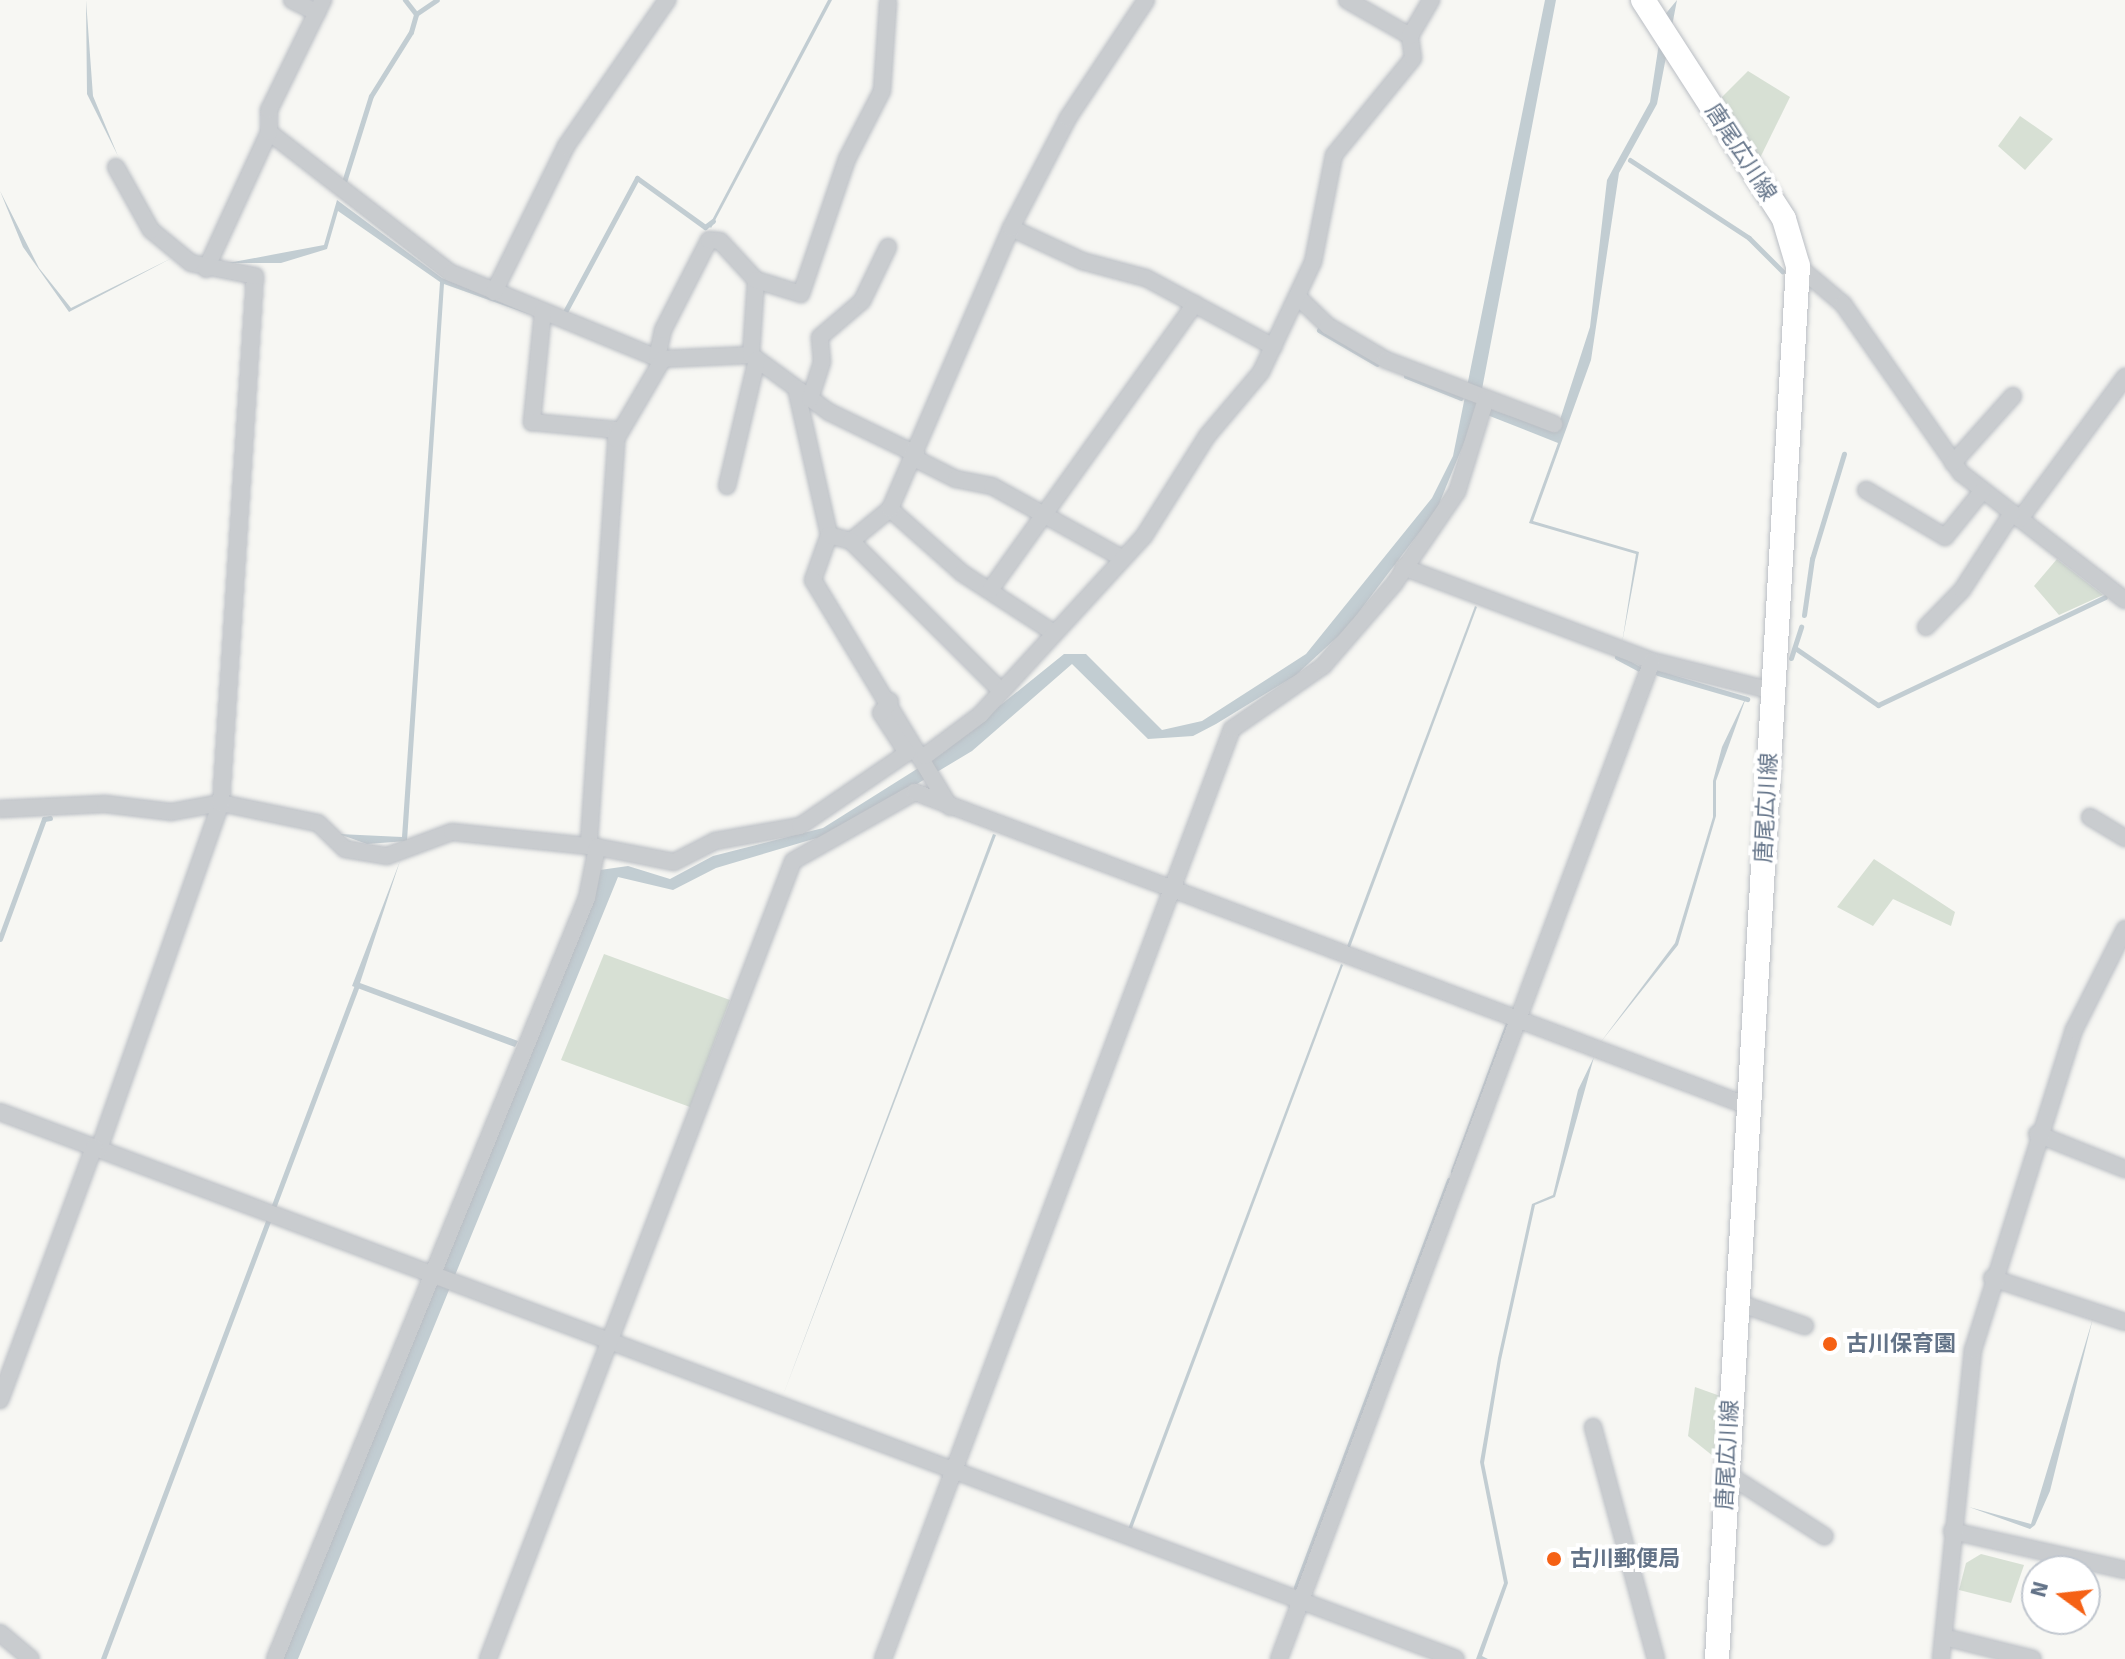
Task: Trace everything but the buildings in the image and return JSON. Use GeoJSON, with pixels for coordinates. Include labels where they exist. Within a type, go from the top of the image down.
{"type":"FeatureCollection","features":[{"type":"Feature","properties":{"kind":"main road","name":"唐尾広川線"},"geometry":{"type":"LineString","coordinates":[[1643,0],[1784,219],[1798,266],[1717,1659]]}},
{"type":"Feature","properties":{"kind":"street"},"geometry":{"type":"LineString","coordinates":[[206,269],[269,132],[269,110],[320,6],[292,0]]}},
{"type":"Feature","properties":{"kind":"street"},"geometry":{"type":"LineString","coordinates":[[494,292],[566,146],[667,0]]}},
{"type":"Feature","properties":{"kind":"street"},"geometry":{"type":"LineString","coordinates":[[851,541],[890,509],[1011,228],[1068,118],[1146,0]]}},
{"type":"Feature","properties":{"kind":"street"},"geometry":{"type":"LineString","coordinates":[[1347,0],[1410,36]]}},
{"type":"Feature","properties":{"kind":"street"},"geometry":{"type":"LineString","coordinates":[[925,756],[948,744],[1001,691],[1051,631],[1122,558],[1274,347],[1313,262],[1334,155],[1413,58],[1410,36],[1431,0]]}},
{"type":"Feature","properties":{"kind":"street"},"geometry":{"type":"LineString","coordinates":[[616,439],[660,359],[663,330],[709,240],[720,241],[756,280],[801,294],[847,159],[882,91],[888,2]]}},
{"type":"Feature","properties":{"kind":"street"},"geometry":{"type":"LineString","coordinates":[[269,132],[451,273],[660,359],[754,357],[803,394],[915,456],[1049,515],[1122,558]]}},
{"type":"Feature","properties":{"kind":"street"},"geometry":{"type":"LineString","coordinates":[[0,1400],[96,1148],[221,803],[255,276],[206,269],[151,230],[117,167]]}},
{"type":"Feature","properties":{"kind":"street"},"geometry":{"type":"LineString","coordinates":[[1011,228],[1082,261],[1146,278],[1274,347]]}},
{"type":"Feature","properties":{"kind":"street"},"geometry":{"type":"LineString","coordinates":[[888,247],[862,301],[820,337],[822,362],[803,394],[829,535],[813,580],[925,756],[950,807]]}},
{"type":"Feature","properties":{"kind":"street"},"geometry":{"type":"LineString","coordinates":[[1798,266],[1843,304],[1953,463],[2016,516],[2122,591]]}},
{"type":"Feature","properties":{"kind":"street"},"geometry":{"type":"LineString","coordinates":[[727,486],[754,357],[756,280]]}},
{"type":"Feature","properties":{"kind":"street"},"geometry":{"type":"LineString","coordinates":[[1298,297],[1328,326],[1386,360],[1554,424]]}},
{"type":"Feature","properties":{"kind":"street"},"geometry":{"type":"LineString","coordinates":[[990,590],[1049,515],[1195,304]]}},
{"type":"Feature","properties":{"kind":"street"},"geometry":{"type":"LineString","coordinates":[[275,1659],[587,898],[593,847],[617,430],[532,422],[543,311]]}},
{"type":"Feature","properties":{"kind":"street"},"geometry":{"type":"LineString","coordinates":[[1926,627],[1962,590],[2125,377]]}},
{"type":"Feature","properties":{"kind":"street"},"geometry":{"type":"LineString","coordinates":[[883,1659],[1232,729],[1323,666],[1403,567],[1457,492],[1478,396]]}},
{"type":"Feature","properties":{"kind":"street"},"geometry":{"type":"LineString","coordinates":[[1953,463],[2013,396]]}},
{"type":"Feature","properties":{"kind":"street"},"geometry":{"type":"LineString","coordinates":[[1866,490],[1945,537],[1983,490]]}},
{"type":"Feature","properties":{"kind":"street"},"geometry":{"type":"LineString","coordinates":[[890,509],[990,590],[1051,631]]}},
{"type":"Feature","properties":{"kind":"street"},"geometry":{"type":"LineString","coordinates":[[829,535],[851,541],[1001,691]]}},
{"type":"Feature","properties":{"kind":"street"},"geometry":{"type":"LineString","coordinates":[[1403,567],[1652,661],[1773,691]]}},
{"type":"Feature","properties":{"kind":"street"},"geometry":{"type":"LineString","coordinates":[[1279,1659],[1652,661]]}},
{"type":"Feature","properties":{"kind":"street"},"geometry":{"type":"LineString","coordinates":[[0,809],[105,804],[171,812],[221,803],[318,823],[345,849],[387,856],[452,832],[593,847],[674,862],[715,841],[800,826],[907,753],[881,713],[890,701]]}},
{"type":"Feature","properties":{"kind":"street"},"geometry":{"type":"LineString","coordinates":[[488,1659],[793,861],[915,792],[1748,1106]]}},
{"type":"Feature","properties":{"kind":"street"},"geometry":{"type":"LineString","coordinates":[[2090,817],[2125,838]]}},
{"type":"Feature","properties":{"kind":"street"},"geometry":{"type":"LineString","coordinates":[[1941,1659],[1973,1350],[2037,1134],[2074,1030],[2125,929]]}},
{"type":"Feature","properties":{"kind":"street"},"geometry":{"type":"LineString","coordinates":[[0,1112],[1456,1659]]}},
{"type":"Feature","properties":{"kind":"street"},"geometry":{"type":"LineString","coordinates":[[2037,1134],[2125,1169]]}},
{"type":"Feature","properties":{"kind":"street"},"geometry":{"type":"LineString","coordinates":[[1992,1278],[2125,1322]]}},
{"type":"Feature","properties":{"kind":"street"},"geometry":{"type":"LineString","coordinates":[[1736,1302],[1805,1326]]}},
{"type":"Feature","properties":{"kind":"street"},"geometry":{"type":"LineString","coordinates":[[1593,1427],[1656,1659]]}},
{"type":"Feature","properties":{"kind":"street"},"geometry":{"type":"LineString","coordinates":[[1726,1473],[1824,1536]]}},
{"type":"Feature","properties":{"kind":"street"},"geometry":{"type":"LineString","coordinates":[[1952,1531],[2125,1570]]}},
{"type":"Feature","properties":{"kind":"street"},"geometry":{"type":"LineString","coordinates":[[0,1633],[31,1659]]}},
{"type":"Feature","properties":{"kind":"street"},"geometry":{"type":"LineString","coordinates":[[1952,1639],[2033,1659]]}},
{"type":"Feature","properties":{"kind":"shaded area"},"geometry":{"type":"Polygon","coordinates":[[[86,0],[93,96],[118,156],[87,94],[86,0]]]}},
{"type":"Feature","properties":{"kind":"shaded area"},"geometry":{"type":"Polygon","coordinates":[[[828,0],[832,0],[711,228],[709,226],[828,0]]]}},
{"type":"Feature","properties":{"kind":"shaded area"},"geometry":{"type":"Polygon","coordinates":[[[1545,0],[1556,0],[1479,405],[1556,432],[1590,327],[1607,180],[1650,102],[1663,17],[1677,0],[1657,104],[1619,173],[1591,360],[1533,521],[1639,552],[1622,643],[1636,554],[1529,523],[1558,443],[1477,411],[1437,509],[1346,629],[1296,675],[1216,724],[1193,736],[1148,739],[1072,664],[972,751],[837,832],[716,868],[673,890],[618,877],[298,1659],[281,1659],[600,870],[628,866],[670,879],[713,856],[823,828],[936,757],[1064,654],[1086,654],[1162,730],[1202,721],[1306,654],[1432,498],[1453,456],[1545,0]]]}},
{"type":"Feature","properties":{"kind":"shaded area"},"geometry":{"type":"Polygon","coordinates":[[[1748,71],[1790,97],[1759,160],[1719,100],[1748,71]]]}},
{"type":"Feature","properties":{"kind":"shaded area"},"geometry":{"type":"Polygon","coordinates":[[[2020,116],[2053,139],[2025,170],[1998,146],[2020,116]]]}},
{"type":"Feature","properties":{"kind":"shaded area"},"geometry":{"type":"Polygon","coordinates":[[[0,191],[39,268],[71,308],[172,258],[69,312],[23,247],[0,191]]]}},
{"type":"Feature","properties":{"kind":"shaded area"},"geometry":{"type":"Polygon","coordinates":[[[337,200],[442,278],[534,316],[444,284],[407,841],[367,844],[339,834],[402,837],[440,282],[338,211],[327,249],[281,263],[228,263],[324,245],[337,200]]]}},
{"type":"Feature","properties":{"kind":"shaded area"},"geometry":{"type":"Polygon","coordinates":[[[2057,559],[2103,595],[2059,615],[2034,586],[2057,559]]]}},
{"type":"Feature","properties":{"kind":"shaded area"},"geometry":{"type":"Polygon","coordinates":[[[1475,606],[1349,950],[1346,949],[1475,606]]]}},
{"type":"Feature","properties":{"kind":"shaded area"},"geometry":{"type":"Polygon","coordinates":[[[1747,695],[1716,781],[1716,816],[1678,945],[1600,1043],[1675,943],[1713,817],[1713,781],[1722,747],[1747,695]]]}},
{"type":"Feature","properties":{"kind":"shaded area"},"geometry":{"type":"Polygon","coordinates":[[[993,834],[996,835],[782,1398],[993,834]]]}},
{"type":"Feature","properties":{"kind":"shaded area"},"geometry":{"type":"Polygon","coordinates":[[[1874,859],[1955,912],[1951,926],[1893,899],[1873,926],[1837,907],[1874,859]]]}},
{"type":"Feature","properties":{"kind":"shaded area"},"geometry":{"type":"Polygon","coordinates":[[[400,861],[360,983],[518,1041],[515,1047],[352,986],[400,861]]]}},
{"type":"Feature","properties":{"kind":"shaded area"},"geometry":{"type":"Polygon","coordinates":[[[604,954],[730,1000],[690,1107],[561,1060],[604,954]]]}},
{"type":"Feature","properties":{"kind":"shaded area"},"geometry":{"type":"Polygon","coordinates":[[[1343,965],[1131,1531],[1128,1529],[1343,965]]]}},
{"type":"Feature","properties":{"kind":"shaded area"},"geometry":{"type":"Polygon","coordinates":[[[1594,1057],[1555,1197],[1535,1205],[1501,1360],[1484,1463],[1508,1583],[1482,1656],[1488,1659],[1476,1659],[1504,1583],[1480,1462],[1498,1358],[1532,1204],[1553,1195],[1578,1090],[1594,1057]]]}},
{"type":"Feature","properties":{"kind":"shaded area"},"geometry":{"type":"Polygon","coordinates":[[[2093,1318],[2050,1491],[2035,1525],[2030,1529],[1969,1507],[2031,1524],[2093,1318]]]}},
{"type":"Feature","properties":{"kind":"shaded area"},"geometry":{"type":"Polygon","coordinates":[[[1695,1387],[1723,1397],[1718,1460],[1688,1436],[1695,1387]]]}},
{"type":"Feature","properties":{"kind":"shaded area"},"geometry":{"type":"Polygon","coordinates":[[[1981,1554],[2021,1564],[2011,1603],[1959,1590],[1966,1563],[1981,1554]]]}},
{"type":"Feature","properties":{"kind":"waterway"},"geometry":{"type":"LineString","coordinates":[[344,182],[371,96],[411,32],[416,14],[405,0]]}},
{"type":"Feature","properties":{"kind":"waterway"},"geometry":{"type":"LineString","coordinates":[[416,14],[437,0]]}},
{"type":"Feature","properties":{"kind":"waterway"},"geometry":{"type":"LineString","coordinates":[[1630,160],[1749,238],[1782,271]]}},
{"type":"Feature","properties":{"kind":"waterway"},"geometry":{"type":"LineString","coordinates":[[566,310],[637,178],[705,227],[713,221]]}},
{"type":"Feature","properties":{"kind":"waterway"},"geometry":{"type":"LineString","coordinates":[[1319,330],[1377,364]]}},
{"type":"Feature","properties":{"kind":"waterway"},"geometry":{"type":"LineString","coordinates":[[1406,376],[1461,398]]}},
{"type":"Feature","properties":{"kind":"waterway"},"geometry":{"type":"LineString","coordinates":[[1804,615],[1812,559],[1844,454]]}},
{"type":"Feature","properties":{"kind":"waterway"},"geometry":{"type":"LineString","coordinates":[[1795,648],[1878,705],[2105,597]]}},
{"type":"Feature","properties":{"kind":"waterway"},"geometry":{"type":"LineString","coordinates":[[1791,658],[1801,627]]}},
{"type":"Feature","properties":{"kind":"waterway"},"geometry":{"type":"LineString","coordinates":[[1617,657],[1641,670]]}},
{"type":"Feature","properties":{"kind":"waterway"},"geometry":{"type":"LineString","coordinates":[[1658,673],[1747,699]]}},
{"type":"Feature","properties":{"kind":"waterway"},"geometry":{"type":"LineString","coordinates":[[0,939],[44,819],[50,818]]}},
{"type":"Feature","properties":{"kind":"waterway"},"geometry":{"type":"LineString","coordinates":[[103,1659],[357,985]]}},
{"type":"Feature","properties":{"kind":"waterway"},"geometry":{"type":"LineString","coordinates":[[1453,1171],[1507,1026]]}},
{"type":"Feature","properties":{"kind":"waterway"},"geometry":{"type":"LineString","coordinates":[[1296,1587],[1449,1180]]}},
{"type":"Feature","properties":{"kind":"place","name":"古川保育園"},"geometry":{"type":"Point","coordinates":[1830,1344]}},
{"type":"Feature","properties":{"kind":"place","name":"古川郵便局"},"geometry":{"type":"Point","coordinates":[1554,1559]}}]}
